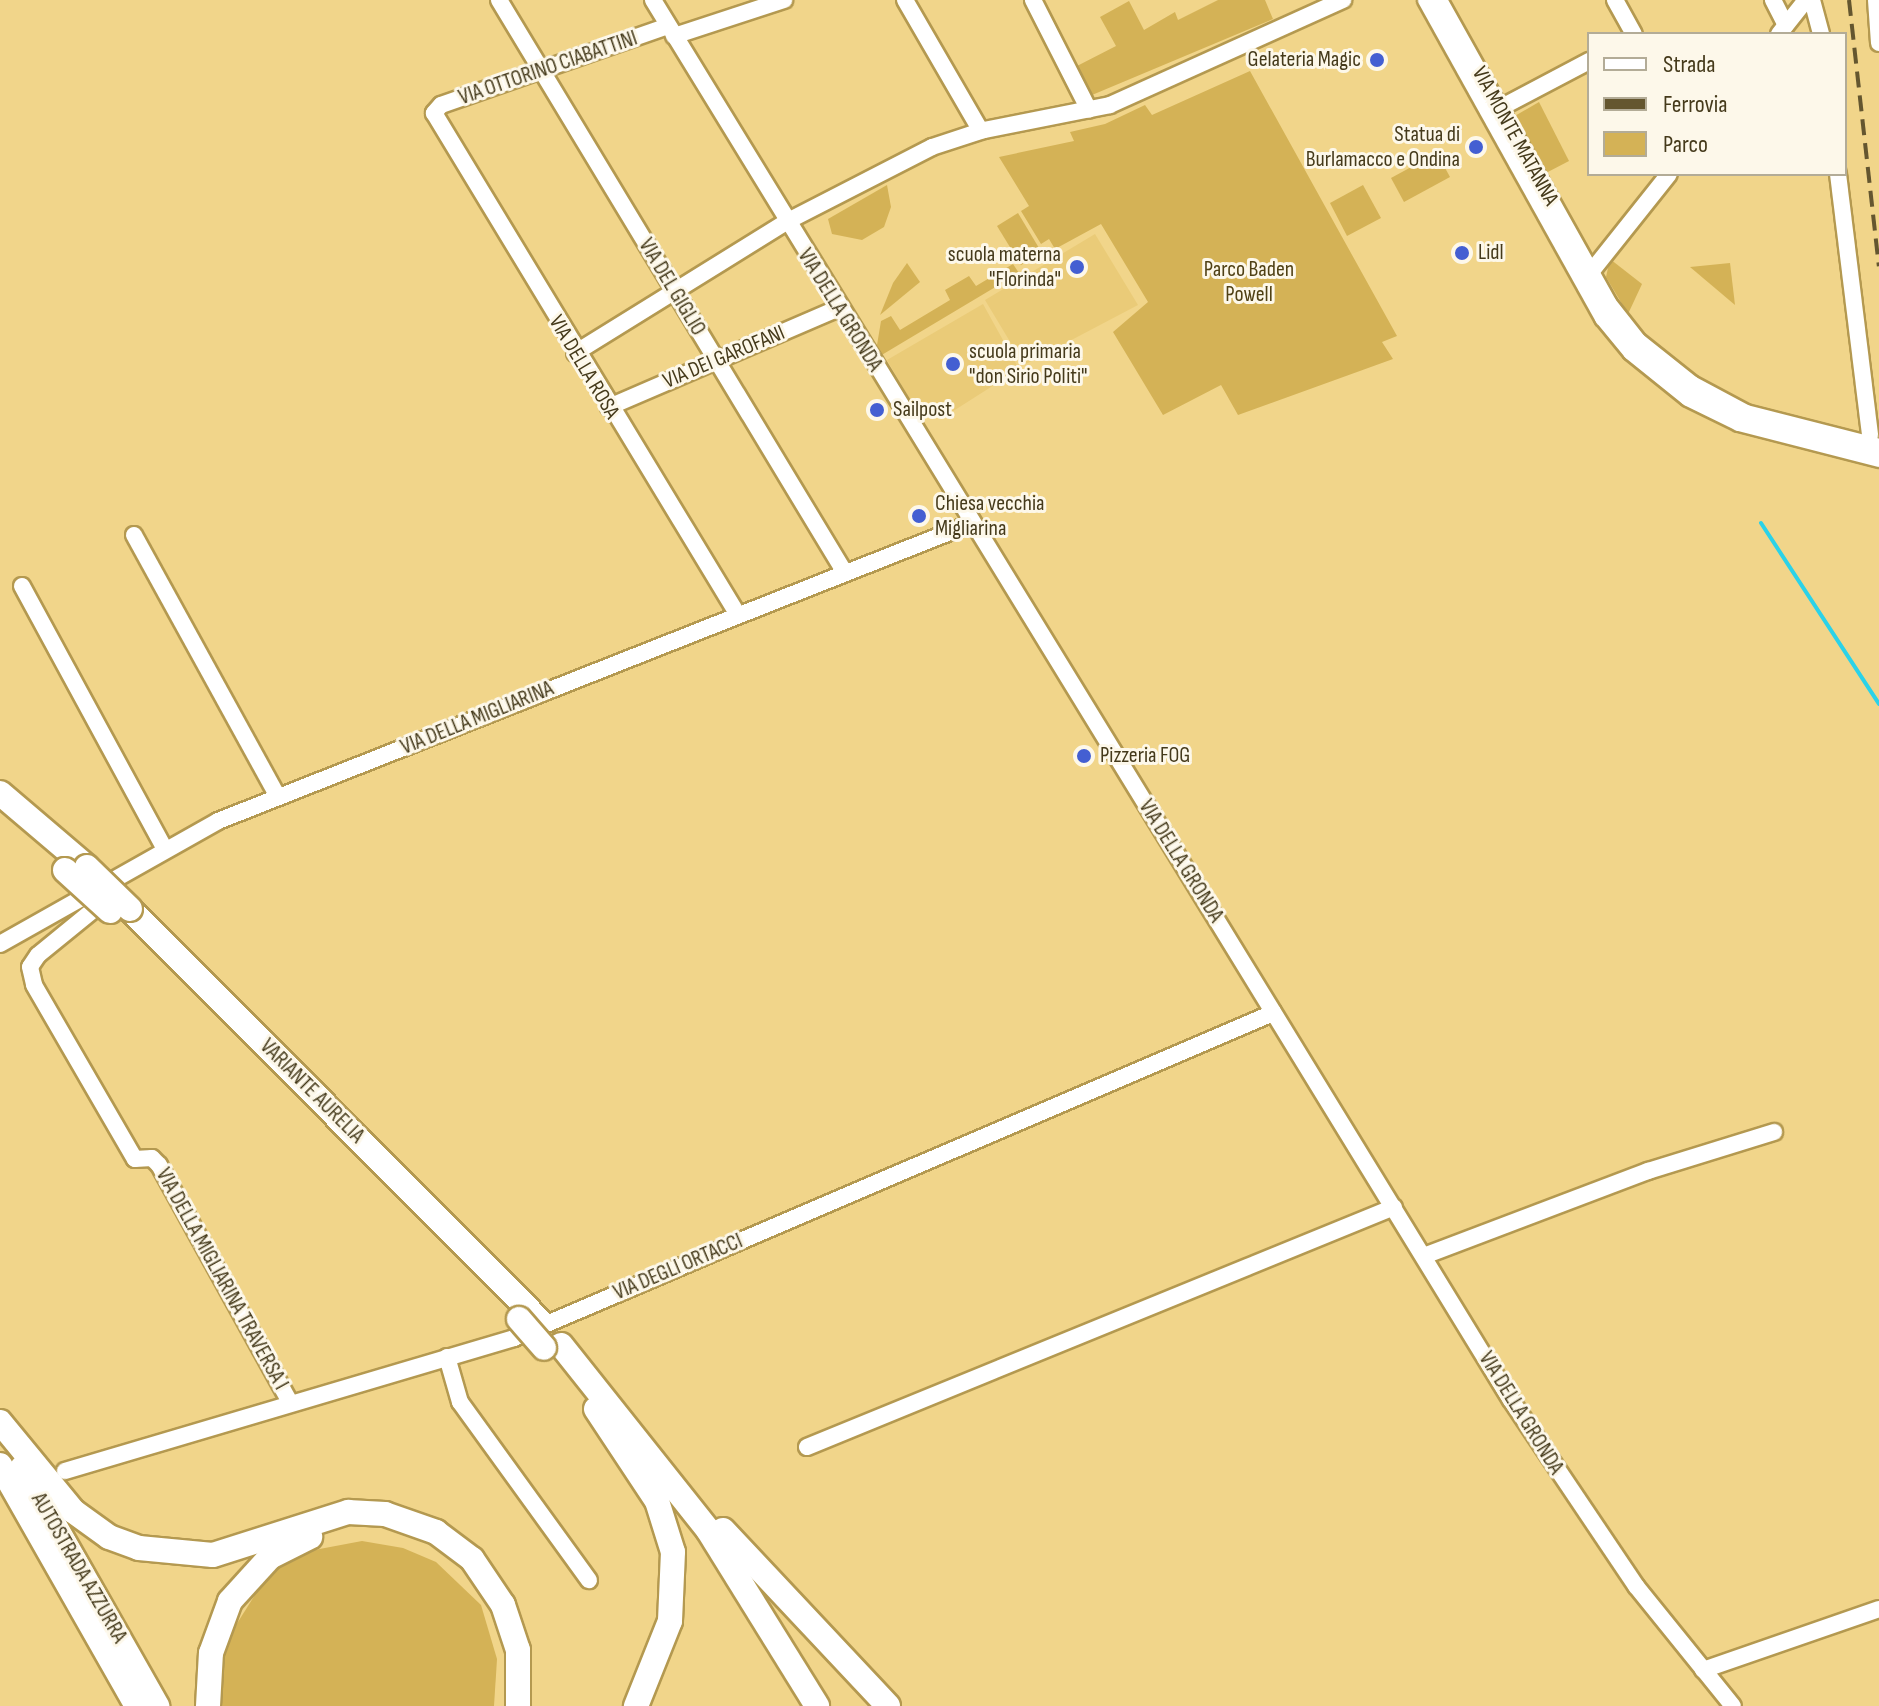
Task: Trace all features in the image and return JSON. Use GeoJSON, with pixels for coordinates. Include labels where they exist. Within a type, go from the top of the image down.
{"type":"FeatureCollection","features":[{"type":"Feature","properties":{"kind":"highway","name":"VARIANTE AURELIA"},"geometry":{"type":"LineString","coordinates":[[0,793],[530,1320],[604,1406]]}},
{"type":"Feature","properties":{"kind":"highway","name":"VARIANTE AURELIA"},"geometry":{"type":"LineString","coordinates":[[0,813],[76,868]]}},
{"type":"Feature","properties":{"kind":"highway"},"geometry":{"type":"LineString","coordinates":[[604,1406],[657,1501],[673,1552],[670,1621],[636,1706]]}},
{"type":"Feature","properties":{"kind":"highway"},"geometry":{"type":"LineString","coordinates":[[604,1406],[709,1552],[801,1706]]}},
{"type":"Feature","properties":{"kind":"highway"},"geometry":{"type":"LineString","coordinates":[[604,1406],[747,1587],[817,1706]]}},
{"type":"Feature","properties":{"kind":"highway"},"geometry":{"type":"LineString","coordinates":[[604,1406],[888,1706]]}},
{"type":"Feature","properties":{"kind":"highway"},"geometry":{"type":"LineString","coordinates":[[0,1422],[73,1511],[109,1537],[139,1548],[213,1555],[348,1512],[385,1514],[436,1532],[472,1559],[503,1605],[518,1650],[518,1706]]}},
{"type":"Feature","properties":{"kind":"highway","name":"AUTOSTRADA AZZURRA"},"geometry":{"type":"LineString","coordinates":[[0,1429],[157,1706]]}},
{"type":"Feature","properties":{"kind":"highway","name":"AUTOSTRADA AZZURRA"},"geometry":{"type":"LineString","coordinates":[[0,1465],[137,1706]]}},
{"type":"Feature","properties":{"kind":"highway"},"geometry":{"type":"LineString","coordinates":[[208,1706],[217,1629],[242,1584],[293,1543],[349,1528],[411,1538],[466,1576],[498,1634],[505,1674],[502,1706]]}},
{"type":"Feature","properties":{"kind":"highway"},"geometry":{"type":"LineString","coordinates":[[111,1660],[127,1706]]}},
{"type":"Feature","properties":{"kind":"street","name":"VIA DEL GIGLIO"},"geometry":{"type":"LineString","coordinates":[[499,0],[845,573]]}},
{"type":"Feature","properties":{"kind":"street","name":"VIA DELLA GRONDA"},"geometry":{"type":"LineString","coordinates":[[653,0],[970,524],[1562,1478],[1636,1586],[1733,1706]]}},
{"type":"Feature","properties":{"kind":"street","name":"VIA OTTORINO CIABATTINI"},"geometry":{"type":"LineString","coordinates":[[434,116],[441,105],[671,31],[784,0]]}},
{"type":"Feature","properties":{"kind":"street"},"geometry":{"type":"LineString","coordinates":[[905,0],[981,131]]}},
{"type":"Feature","properties":{"kind":"street"},"geometry":{"type":"LineString","coordinates":[[1033,0],[1089,110]]}},
{"type":"Feature","properties":{"kind":"street"},"geometry":{"type":"LineString","coordinates":[[575,353],[786,222],[932,147],[981,131],[1089,110],[1343,0]]}},
{"type":"Feature","properties":{"kind":"street","name":"VIA MONTE MATANNA"},"geometry":{"type":"LineString","coordinates":[[1426,0],[1584,270]]}},
{"type":"Feature","properties":{"kind":"street","name":"VIA MONTE MATANNA"},"geometry":{"type":"LineString","coordinates":[[1439,0],[1500,108],[1584,270]]}},
{"type":"Feature","properties":{"kind":"street"},"geometry":{"type":"LineString","coordinates":[[1615,0],[1633,32]]}},
{"type":"Feature","properties":{"kind":"street"},"geometry":{"type":"LineString","coordinates":[[1773,0],[1783,29]]}},
{"type":"Feature","properties":{"kind":"street"},"geometry":{"type":"LineString","coordinates":[[1783,29],[1806,0]]}},
{"type":"Feature","properties":{"kind":"street"},"geometry":{"type":"LineString","coordinates":[[1812,0],[1820,32]]}},
{"type":"Feature","properties":{"kind":"street"},"geometry":{"type":"LineString","coordinates":[[1876,0],[1879,43]]}},
{"type":"Feature","properties":{"kind":"street"},"geometry":{"type":"LineString","coordinates":[[1500,108],[1587,62]]}},
{"type":"Feature","properties":{"kind":"street","name":"VIA DELLA ROSA"},"geometry":{"type":"LineString","coordinates":[[434,116],[575,353],[738,615]]}},
{"type":"Feature","properties":{"kind":"street"},"geometry":{"type":"LineString","coordinates":[[1667,176],[1584,270],[1623,323],[1671,370],[1735,407],[1798,435],[1879,459]]}},
{"type":"Feature","properties":{"kind":"street"},"geometry":{"type":"LineString","coordinates":[[1798,435],[1874,441],[1838,176]]}},
{"type":"Feature","properties":{"kind":"street","name":"VIA DEI GAROFANI"},"geometry":{"type":"LineString","coordinates":[[609,407],[839,308]]}},
{"type":"Feature","properties":{"kind":"street","name":"VIA DELLA MIGLIARINA"},"geometry":{"type":"LineString","coordinates":[[0,944],[165,849],[278,797],[970,524]]}},
{"type":"Feature","properties":{"kind":"street"},"geometry":{"type":"LineString","coordinates":[[134,535],[278,797]]}},
{"type":"Feature","properties":{"kind":"street"},"geometry":{"type":"LineString","coordinates":[[22,586],[165,849]]}},
{"type":"Feature","properties":{"kind":"street","name":"VIA DELLA MIGLIARINA TRAVERSA I"},"geometry":{"type":"LineString","coordinates":[[135,868],[93,914],[38,955],[30,967],[34,985],[135,1159],[152,1158],[159,1165],[290,1402]]}},
{"type":"Feature","properties":{"kind":"street","name":"VIA DEGLI ORTACCI"},"geometry":{"type":"LineString","coordinates":[[65,1471],[514,1338],[1273,1013]]}},
{"type":"Feature","properties":{"kind":"street"},"geometry":{"type":"LineString","coordinates":[[1424,1256],[1648,1171],[1774,1132]]}},
{"type":"Feature","properties":{"kind":"street"},"geometry":{"type":"LineString","coordinates":[[807,1447],[1394,1207]]}},
{"type":"Feature","properties":{"kind":"street"},"geometry":{"type":"LineString","coordinates":[[447,1357],[460,1402],[589,1580]]}},
{"type":"Feature","properties":{"kind":"street"},"geometry":{"type":"LineString","coordinates":[[1703,1670],[1879,1609]]}},
{"type":"Feature","properties":{"kind":"shaded area","name":"scuola materna \"Florinda\""},"geometry":{"type":"Polygon","coordinates":[[[1095,234],[1138,305],[1024,365],[985,300],[1095,234]]]}},
{"type":"Feature","properties":{"kind":"shaded area","name":"scuola primaria \"don Sirio Politi\""},"geometry":{"type":"Polygon","coordinates":[[[983,304],[1019,369],[947,415],[942,409],[922,420],[887,360],[983,304]]]}},
{"type":"Feature","properties":{"kind":"green space"},"geometry":{"type":"Polygon","coordinates":[[[1218,0],[1265,0],[1273,19],[1092,95],[1077,66],[1116,46],[1100,17],[1129,1],[1144,30],[1175,12],[1178,20],[1218,0]]]}},
{"type":"Feature","properties":{"kind":"green space","name":"Parco Baden Powell"},"geometry":{"type":"Polygon","coordinates":[[[1250,71],[1397,336],[1382,342],[1393,359],[1238,415],[1221,385],[1163,415],[1113,332],[1148,302],[1101,224],[1055,249],[1049,239],[1041,244],[1021,211],[1029,206],[999,157],[1074,141],[1070,132],[1105,124],[1145,105],[1152,115],[1250,71]]]}},
{"type":"Feature","properties":{"kind":"green space"},"geometry":{"type":"Polygon","coordinates":[[[1539,102],[1569,161],[1544,174],[1513,117],[1539,102]]]}},
{"type":"Feature","properties":{"kind":"green space"},"geometry":{"type":"Polygon","coordinates":[[[1437,153],[1450,177],[1404,202],[1391,178],[1437,153]]]}},
{"type":"Feature","properties":{"kind":"green space"},"geometry":{"type":"Polygon","coordinates":[[[887,185],[891,207],[884,227],[862,240],[832,234],[828,219],[887,185]]]}},
{"type":"Feature","properties":{"kind":"green space"},"geometry":{"type":"Polygon","coordinates":[[[1363,185],[1381,218],[1347,236],[1330,203],[1363,185]]]}},
{"type":"Feature","properties":{"kind":"green space"},"geometry":{"type":"Polygon","coordinates":[[[1018,213],[1042,253],[1021,265],[997,226],[1018,213]]]}},
{"type":"Feature","properties":{"kind":"green space"},"geometry":{"type":"Polygon","coordinates":[[[1610,259],[1642,284],[1628,314],[1606,277],[1610,259]]]}},
{"type":"Feature","properties":{"kind":"green space"},"geometry":{"type":"Polygon","coordinates":[[[907,263],[920,282],[880,315],[893,283],[907,263]]]}},
{"type":"Feature","properties":{"kind":"green space"},"geometry":{"type":"Polygon","coordinates":[[[1730,263],[1735,305],[1690,267],[1730,263]]]}},
{"type":"Feature","properties":{"kind":"green space"},"geometry":{"type":"Polygon","coordinates":[[[1013,264],[1019,273],[880,356],[877,345],[881,321],[891,316],[900,330],[950,300],[945,290],[969,276],[976,286],[1013,264]]]}},
{"type":"Feature","properties":{"kind":"green space"},"geometry":{"type":"Polygon","coordinates":[[[362,1541],[403,1548],[436,1562],[481,1605],[497,1659],[494,1706],[219,1706],[226,1641],[263,1582],[280,1565],[309,1551],[362,1541]]]}},
{"type":"Feature","properties":{"kind":"waterway"},"geometry":{"type":"LineString","coordinates":[[1761,523],[1879,704]]}},
{"type":"Feature","properties":{"kind":"railway"},"geometry":{"type":"LineString","coordinates":[[1849,0],[1879,266]]}},
{"type":"Feature","properties":{"kind":"place","name":"Gelateria Magic"},"geometry":{"type":"Point","coordinates":[1377,60]}},
{"type":"Feature","properties":{"kind":"place","name":"Statua di Burlamacco e Ondina"},"geometry":{"type":"Point","coordinates":[1476,147]}},
{"type":"Feature","properties":{"kind":"place","name":"Lidl"},"geometry":{"type":"Point","coordinates":[1462,253]}},
{"type":"Feature","properties":{"kind":"place","name":"scuola materna \"Florinda\""},"geometry":{"type":"Point","coordinates":[1077,267]}},
{"type":"Feature","properties":{"kind":"place","name":"scuola primaria \"don Sirio Politi\""},"geometry":{"type":"Point","coordinates":[953,364]}},
{"type":"Feature","properties":{"kind":"place","name":"Sailpost"},"geometry":{"type":"Point","coordinates":[877,410]}},
{"type":"Feature","properties":{"kind":"place","name":"Chiesa vecchia Migliarina"},"geometry":{"type":"Point","coordinates":[919,516]}},
{"type":"Feature","properties":{"kind":"place","name":"Pizzeria FOG"},"geometry":{"type":"Point","coordinates":[1084,756]}}]}
